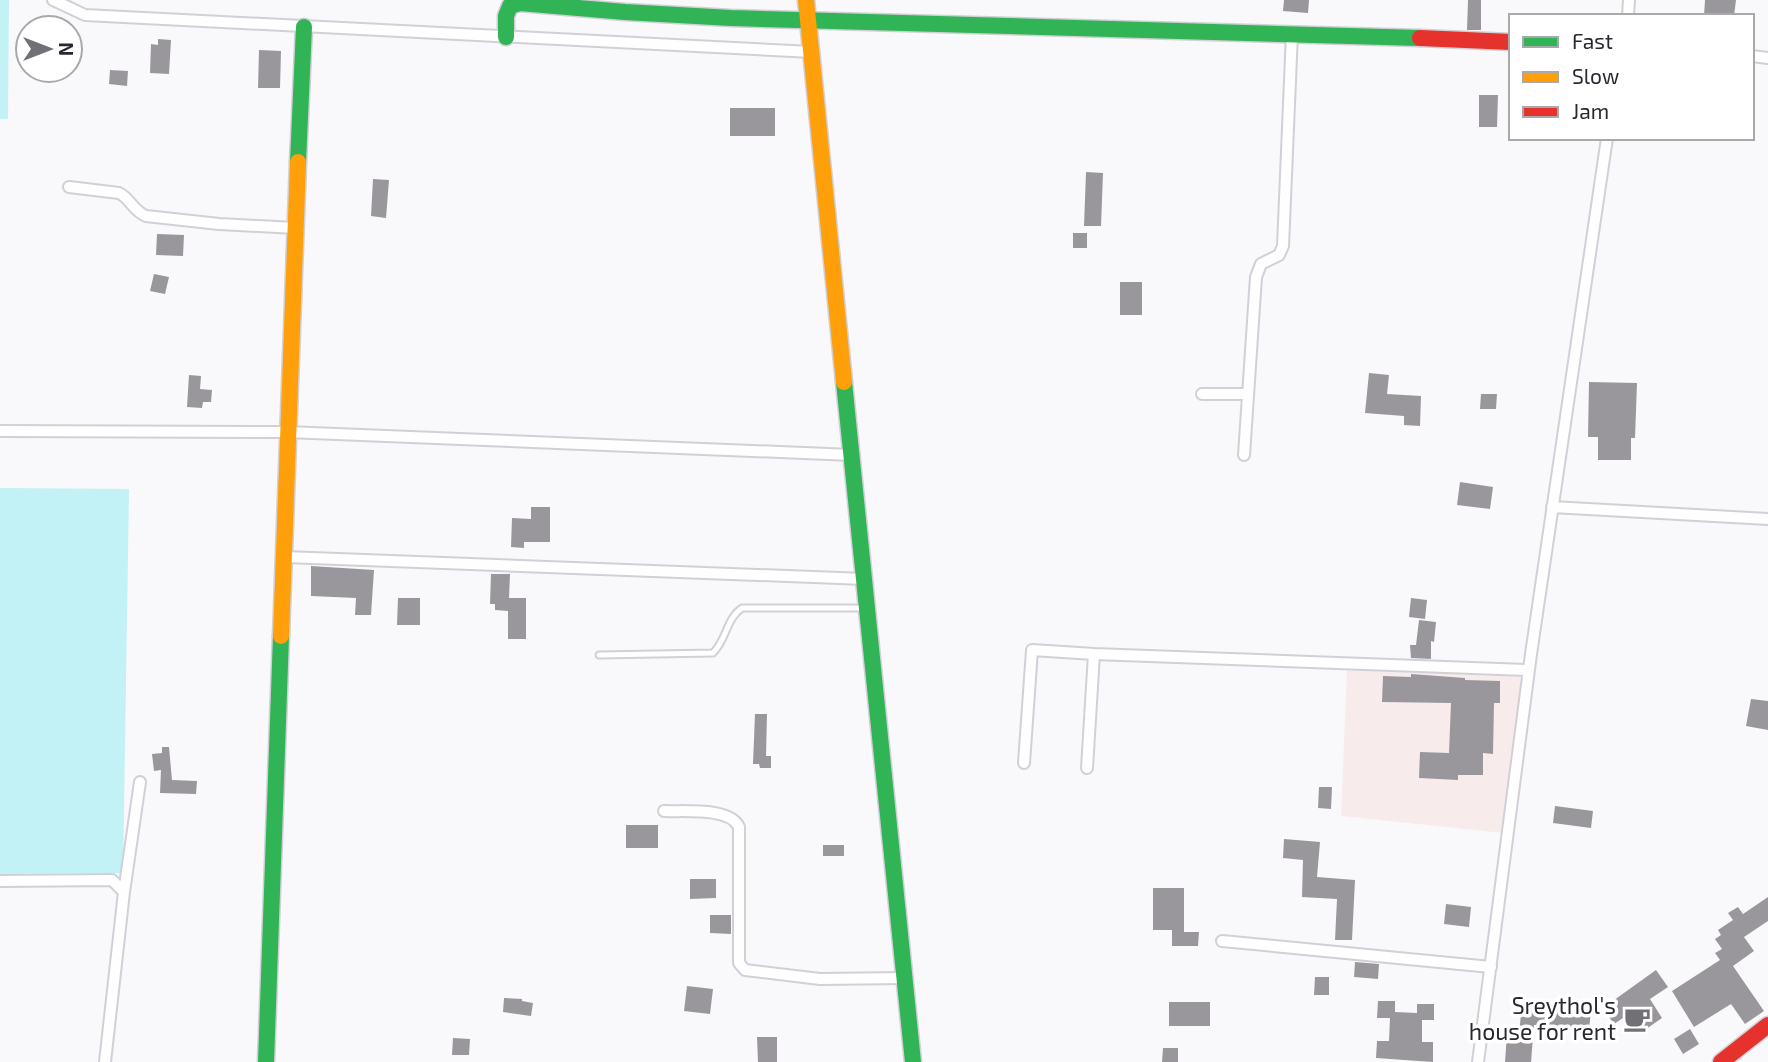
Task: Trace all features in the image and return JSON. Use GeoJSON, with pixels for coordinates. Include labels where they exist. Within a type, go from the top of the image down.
{"type":"FeatureCollection","features":[{"type":"Feature","properties":{"kind":"main road"},"geometry":{"type":"LineString","coordinates":[[806,0],[913,1062]]}},
{"type":"Feature","properties":{"kind":"main road"},"geometry":{"type":"LineString","coordinates":[[506,37],[506,16],[510,6],[520,3],[808,20],[1292,33],[1509,42]]}},
{"type":"Feature","properties":{"kind":"main road"},"geometry":{"type":"LineString","coordinates":[[266,1062],[285,556],[287,432],[304,27]]}},
{"type":"Feature","properties":{"kind":"main road"},"geometry":{"type":"LineString","coordinates":[[1721,1062],[1768,1025]]}},
{"type":"Feature","properties":{"kind":"street"},"geometry":{"type":"LineString","coordinates":[[53,0],[85,15],[812,52]]}},
{"type":"Feature","properties":{"kind":"street"},"geometry":{"type":"LineString","coordinates":[[1244,455],[1256,277],[1261,264],[1279,255],[1283,246],[1292,33]]}},
{"type":"Feature","properties":{"kind":"street"},"geometry":{"type":"LineString","coordinates":[[1478,1062],[1529,670],[1607,140]]}},
{"type":"Feature","properties":{"kind":"street"},"geometry":{"type":"LineString","coordinates":[[69,187],[125,195],[139,213],[146,216],[219,224],[295,228]]}},
{"type":"Feature","properties":{"kind":"street"},"geometry":{"type":"LineString","coordinates":[[1202,394],[1248,394]]}},
{"type":"Feature","properties":{"kind":"street"},"geometry":{"type":"LineString","coordinates":[[0,431],[287,432],[852,455]]}},
{"type":"Feature","properties":{"kind":"street"},"geometry":{"type":"LineString","coordinates":[[1552,507],[1768,519]]}},
{"type":"Feature","properties":{"kind":"street"},"geometry":{"type":"LineString","coordinates":[[285,556],[864,579]]}},
{"type":"Feature","properties":{"kind":"street"},"geometry":{"type":"LineString","coordinates":[[1024,763],[1032,650],[1529,670]]}},
{"type":"Feature","properties":{"kind":"street"},"geometry":{"type":"LineString","coordinates":[[1087,768],[1094,654]]}},
{"type":"Feature","properties":{"kind":"street"},"geometry":{"type":"LineString","coordinates":[[105,1062],[139,782]]}},
{"type":"Feature","properties":{"kind":"street"},"geometry":{"type":"LineString","coordinates":[[664,811],[724,814],[736,820],[739,827],[739,963],[745,970],[820,979],[905,978]]}},
{"type":"Feature","properties":{"kind":"street"},"geometry":{"type":"LineString","coordinates":[[0,881],[112,880],[124,892]]}},
{"type":"Feature","properties":{"kind":"street"},"geometry":{"type":"LineString","coordinates":[[1222,941],[1491,967]]}},
{"type":"Feature","properties":{"kind":"lane"},"geometry":{"type":"LineString","coordinates":[[599,655],[713,653],[722,644],[736,612],[742,608],[867,608]]}},
{"type":"Feature","properties":{"kind":"shaded area"},"geometry":{"type":"Polygon","coordinates":[[[1347,670],[1525,677],[1504,833],[1341,816],[1347,670]]]}},
{"type":"Feature","properties":{"kind":"water"},"geometry":{"type":"Polygon","coordinates":[[[0,0],[9,0],[8,119],[0,119],[0,0]]]}},
{"type":"Feature","properties":{"kind":"water"},"geometry":{"type":"Polygon","coordinates":[[[0,488],[129,489],[123,873],[0,874],[0,488]]]}},
{"type":"Feature","properties":{"kind":"building"},"geometry":{"type":"Polygon","coordinates":[[[1284,0],[1309,0],[1308,13],[1283,11],[1284,0]]]}},
{"type":"Feature","properties":{"kind":"building"},"geometry":{"type":"Polygon","coordinates":[[[1468,0],[1481,0],[1481,30],[1467,30],[1468,0]]]}},
{"type":"Feature","properties":{"kind":"building"},"geometry":{"type":"Polygon","coordinates":[[[1705,0],[1736,0],[1734,14],[1704,14],[1705,0]]]}},
{"type":"Feature","properties":{"kind":"building"},"geometry":{"type":"Polygon","coordinates":[[[158,39],[171,40],[169,74],[150,73],[151,44],[158,45],[158,39]]]}},
{"type":"Feature","properties":{"kind":"building"},"geometry":{"type":"Polygon","coordinates":[[[259,50],[281,51],[280,88],[258,88],[259,50]]]}},
{"type":"Feature","properties":{"kind":"building"},"geometry":{"type":"Polygon","coordinates":[[[110,70],[128,71],[127,86],[109,84],[110,70]]]}},
{"type":"Feature","properties":{"kind":"building"},"geometry":{"type":"Polygon","coordinates":[[[1479,95],[1498,95],[1497,127],[1479,127],[1479,95]]]}},
{"type":"Feature","properties":{"kind":"building"},"geometry":{"type":"Polygon","coordinates":[[[730,108],[775,108],[775,136],[730,136],[730,108]]]}},
{"type":"Feature","properties":{"kind":"building"},"geometry":{"type":"Polygon","coordinates":[[[1086,172],[1103,173],[1101,226],[1084,226],[1086,172]]]}},
{"type":"Feature","properties":{"kind":"building"},"geometry":{"type":"Polygon","coordinates":[[[373,179],[389,180],[386,218],[371,216],[373,179]]]}},
{"type":"Feature","properties":{"kind":"building"},"geometry":{"type":"Polygon","coordinates":[[[1073,233],[1087,233],[1087,248],[1073,248],[1073,233]]]}},
{"type":"Feature","properties":{"kind":"building"},"geometry":{"type":"Polygon","coordinates":[[[157,234],[184,235],[183,256],[156,255],[157,234]]]}},
{"type":"Feature","properties":{"kind":"building"},"geometry":{"type":"Polygon","coordinates":[[[154,274],[169,277],[165,294],[150,291],[154,274]]]}},
{"type":"Feature","properties":{"kind":"building"},"geometry":{"type":"Polygon","coordinates":[[[1120,282],[1142,282],[1142,315],[1120,315],[1120,282]]]}},
{"type":"Feature","properties":{"kind":"building"},"geometry":{"type":"Polygon","coordinates":[[[1369,373],[1389,375],[1387,394],[1421,396],[1420,426],[1404,425],[1404,416],[1365,413],[1369,373]]]}},
{"type":"Feature","properties":{"kind":"building"},"geometry":{"type":"Polygon","coordinates":[[[189,375],[201,376],[200,389],[212,390],[211,402],[203,402],[202,408],[187,407],[189,375]]]}},
{"type":"Feature","properties":{"kind":"building"},"geometry":{"type":"Polygon","coordinates":[[[1589,382],[1637,383],[1635,438],[1631,438],[1631,460],[1598,460],[1598,437],[1588,437],[1589,382]]]}},
{"type":"Feature","properties":{"kind":"building"},"geometry":{"type":"Polygon","coordinates":[[[1481,394],[1497,394],[1496,409],[1480,409],[1481,394]]]}},
{"type":"Feature","properties":{"kind":"building"},"geometry":{"type":"Polygon","coordinates":[[[1460,482],[1493,487],[1490,509],[1457,505],[1460,482]]]}},
{"type":"Feature","properties":{"kind":"building"},"geometry":{"type":"Polygon","coordinates":[[[531,507],[550,507],[550,542],[524,542],[524,548],[511,547],[512,518],[531,519],[531,507]]]}},
{"type":"Feature","properties":{"kind":"building"},"geometry":{"type":"Polygon","coordinates":[[[311,566],[374,570],[371,615],[355,615],[356,598],[311,596],[311,566]]]}},
{"type":"Feature","properties":{"kind":"building"},"geometry":{"type":"Polygon","coordinates":[[[491,574],[510,574],[509,598],[526,598],[526,639],[508,639],[508,611],[495,610],[495,604],[490,604],[491,574]]]}},
{"type":"Feature","properties":{"kind":"building"},"geometry":{"type":"Polygon","coordinates":[[[398,598],[420,598],[420,625],[397,625],[398,598]]]}},
{"type":"Feature","properties":{"kind":"building"},"geometry":{"type":"Polygon","coordinates":[[[1411,598],[1427,600],[1425,619],[1409,617],[1411,598]]]}},
{"type":"Feature","properties":{"kind":"building"},"geometry":{"type":"Polygon","coordinates":[[[1419,620],[1436,622],[1434,642],[1431,641],[1431,659],[1411,658],[1410,645],[1416,645],[1419,620]]]}},
{"type":"Feature","properties":{"kind":"building"},"geometry":{"type":"Polygon","coordinates":[[[1411,674],[1500,681],[1500,703],[1494,703],[1493,754],[1483,753],[1483,775],[1458,775],[1458,780],[1419,778],[1420,752],[1449,753],[1451,703],[1382,702],[1383,676],[1411,677],[1411,674]]]}},
{"type":"Feature","properties":{"kind":"building"},"geometry":{"type":"Polygon","coordinates":[[[1751,699],[1768,701],[1768,730],[1746,726],[1751,699]]]}},
{"type":"Feature","properties":{"kind":"building"},"geometry":{"type":"Polygon","coordinates":[[[755,714],[767,714],[766,756],[771,756],[771,768],[760,768],[759,764],[753,764],[755,714]]]}},
{"type":"Feature","properties":{"kind":"building"},"geometry":{"type":"Polygon","coordinates":[[[162,747],[169,747],[172,780],[197,781],[196,794],[160,793],[161,770],[154,771],[152,754],[162,753],[162,747]]]}},
{"type":"Feature","properties":{"kind":"building"},"geometry":{"type":"Polygon","coordinates":[[[1319,787],[1332,787],[1331,809],[1318,808],[1319,787]]]}},
{"type":"Feature","properties":{"kind":"building"},"geometry":{"type":"Polygon","coordinates":[[[1555,806],[1593,811],[1591,828],[1553,823],[1555,806]]]}},
{"type":"Feature","properties":{"kind":"building"},"geometry":{"type":"Polygon","coordinates":[[[626,825],[658,825],[658,848],[626,848],[626,825]]]}},
{"type":"Feature","properties":{"kind":"building"},"geometry":{"type":"Polygon","coordinates":[[[1284,839],[1320,842],[1317,877],[1355,880],[1352,940],[1335,940],[1337,899],[1302,897],[1303,860],[1283,858],[1284,839]]]}},
{"type":"Feature","properties":{"kind":"building"},"geometry":{"type":"Polygon","coordinates":[[[823,845],[844,845],[844,856],[823,856],[823,845]]]}},
{"type":"Feature","properties":{"kind":"building"},"geometry":{"type":"Polygon","coordinates":[[[690,879],[716,879],[716,898],[690,899],[690,879]]]}},
{"type":"Feature","properties":{"kind":"building"},"geometry":{"type":"Polygon","coordinates":[[[1153,888],[1184,888],[1184,932],[1199,932],[1198,946],[1172,946],[1172,930],[1153,930],[1153,888]]]}},
{"type":"Feature","properties":{"kind":"building"},"geometry":{"type":"Polygon","coordinates":[[[1768,897],[1768,921],[1744,937],[1754,951],[1733,966],[1764,1011],[1745,1024],[1731,1004],[1694,1027],[1672,991],[1720,960],[1715,953],[1722,949],[1715,939],[1721,935],[1718,930],[1733,920],[1728,913],[1738,907],[1743,914],[1768,897]]]}},
{"type":"Feature","properties":{"kind":"building"},"geometry":{"type":"Polygon","coordinates":[[[1446,904],[1471,907],[1469,927],[1444,924],[1446,904]]]}},
{"type":"Feature","properties":{"kind":"building"},"geometry":{"type":"Polygon","coordinates":[[[710,915],[731,915],[731,934],[710,933],[710,915]]]}},
{"type":"Feature","properties":{"kind":"building"},"geometry":{"type":"Polygon","coordinates":[[[1355,962],[1379,964],[1378,979],[1354,977],[1355,962]]]}},
{"type":"Feature","properties":{"kind":"building"},"geometry":{"type":"Polygon","coordinates":[[[1656,970],[1668,987],[1650,999],[1662,1018],[1639,1034],[1626,1016],[1614,1024],[1603,1008],[1656,970]]]}},
{"type":"Feature","properties":{"kind":"building"},"geometry":{"type":"Polygon","coordinates":[[[1315,977],[1329,977],[1329,995],[1314,995],[1315,977]]]}},
{"type":"Feature","properties":{"kind":"building"},"geometry":{"type":"Polygon","coordinates":[[[687,986],[713,989],[710,1014],[684,1011],[687,986]]]}},
{"type":"Feature","properties":{"kind":"building"},"geometry":{"type":"Polygon","coordinates":[[[504,998],[533,1003],[531,1016],[503,1012],[504,998]]]}},
{"type":"Feature","properties":{"kind":"building"},"geometry":{"type":"Polygon","coordinates":[[[1378,1001],[1395,1001],[1395,1012],[1417,1013],[1417,1004],[1434,1004],[1434,1020],[1422,1020],[1422,1042],[1433,1042],[1433,1062],[1376,1058],[1377,1041],[1389,1041],[1390,1018],[1377,1018],[1378,1001]]]}},
{"type":"Feature","properties":{"kind":"building"},"geometry":{"type":"Polygon","coordinates":[[[1169,1002],[1210,1002],[1210,1026],[1169,1026],[1169,1002]]]}},
{"type":"Feature","properties":{"kind":"building"},"geometry":{"type":"Polygon","coordinates":[[[1522,1003],[1591,1010],[1589,1030],[1534,1025],[1531,1062],[1505,1062],[1507,1034],[1519,1035],[1522,1003]]]}},
{"type":"Feature","properties":{"kind":"building"},"geometry":{"type":"Polygon","coordinates":[[[1690,1029],[1699,1044],[1683,1054],[1674,1039],[1690,1029]]]}},
{"type":"Feature","properties":{"kind":"building"},"geometry":{"type":"Polygon","coordinates":[[[757,1037],[777,1037],[777,1062],[758,1062],[757,1037]]]}},
{"type":"Feature","properties":{"kind":"building"},"geometry":{"type":"Polygon","coordinates":[[[453,1038],[470,1039],[469,1055],[452,1055],[453,1038]]]}},
{"type":"Feature","properties":{"kind":"building"},"geometry":{"type":"Polygon","coordinates":[[[1163,1048],[1178,1048],[1178,1062],[1162,1062],[1163,1048]]]}},
{"type":"Feature","properties":{"kind":"traffic: fast"},"geometry":{"type":"LineString","coordinates":[[506,37],[506,16],[510,6],[520,3],[731,18],[1420,38]]}},
{"type":"Feature","properties":{"kind":"traffic: fast"},"geometry":{"type":"LineString","coordinates":[[298,162],[304,27]]}},
{"type":"Feature","properties":{"kind":"traffic: fast"},"geometry":{"type":"LineString","coordinates":[[844,382],[913,1062]]}},
{"type":"Feature","properties":{"kind":"traffic: fast"},"geometry":{"type":"LineString","coordinates":[[266,1062],[281,636]]}},
{"type":"Feature","properties":{"kind":"traffic: slow"},"geometry":{"type":"LineString","coordinates":[[806,0],[844,382]]}},
{"type":"Feature","properties":{"kind":"traffic: slow"},"geometry":{"type":"LineString","coordinates":[[281,636],[298,162]]}},
{"type":"Feature","properties":{"kind":"traffic: jam"},"geometry":{"type":"LineString","coordinates":[[1420,38],[1509,42]]}},
{"type":"Feature","properties":{"kind":"traffic: jam"},"geometry":{"type":"LineString","coordinates":[[1721,1062],[1768,1025]]}},
{"type":"Feature","properties":{"kind":"place","name":"Sreythol's house for rent"},"geometry":{"type":"Point","coordinates":[1637,1019]}}]}
